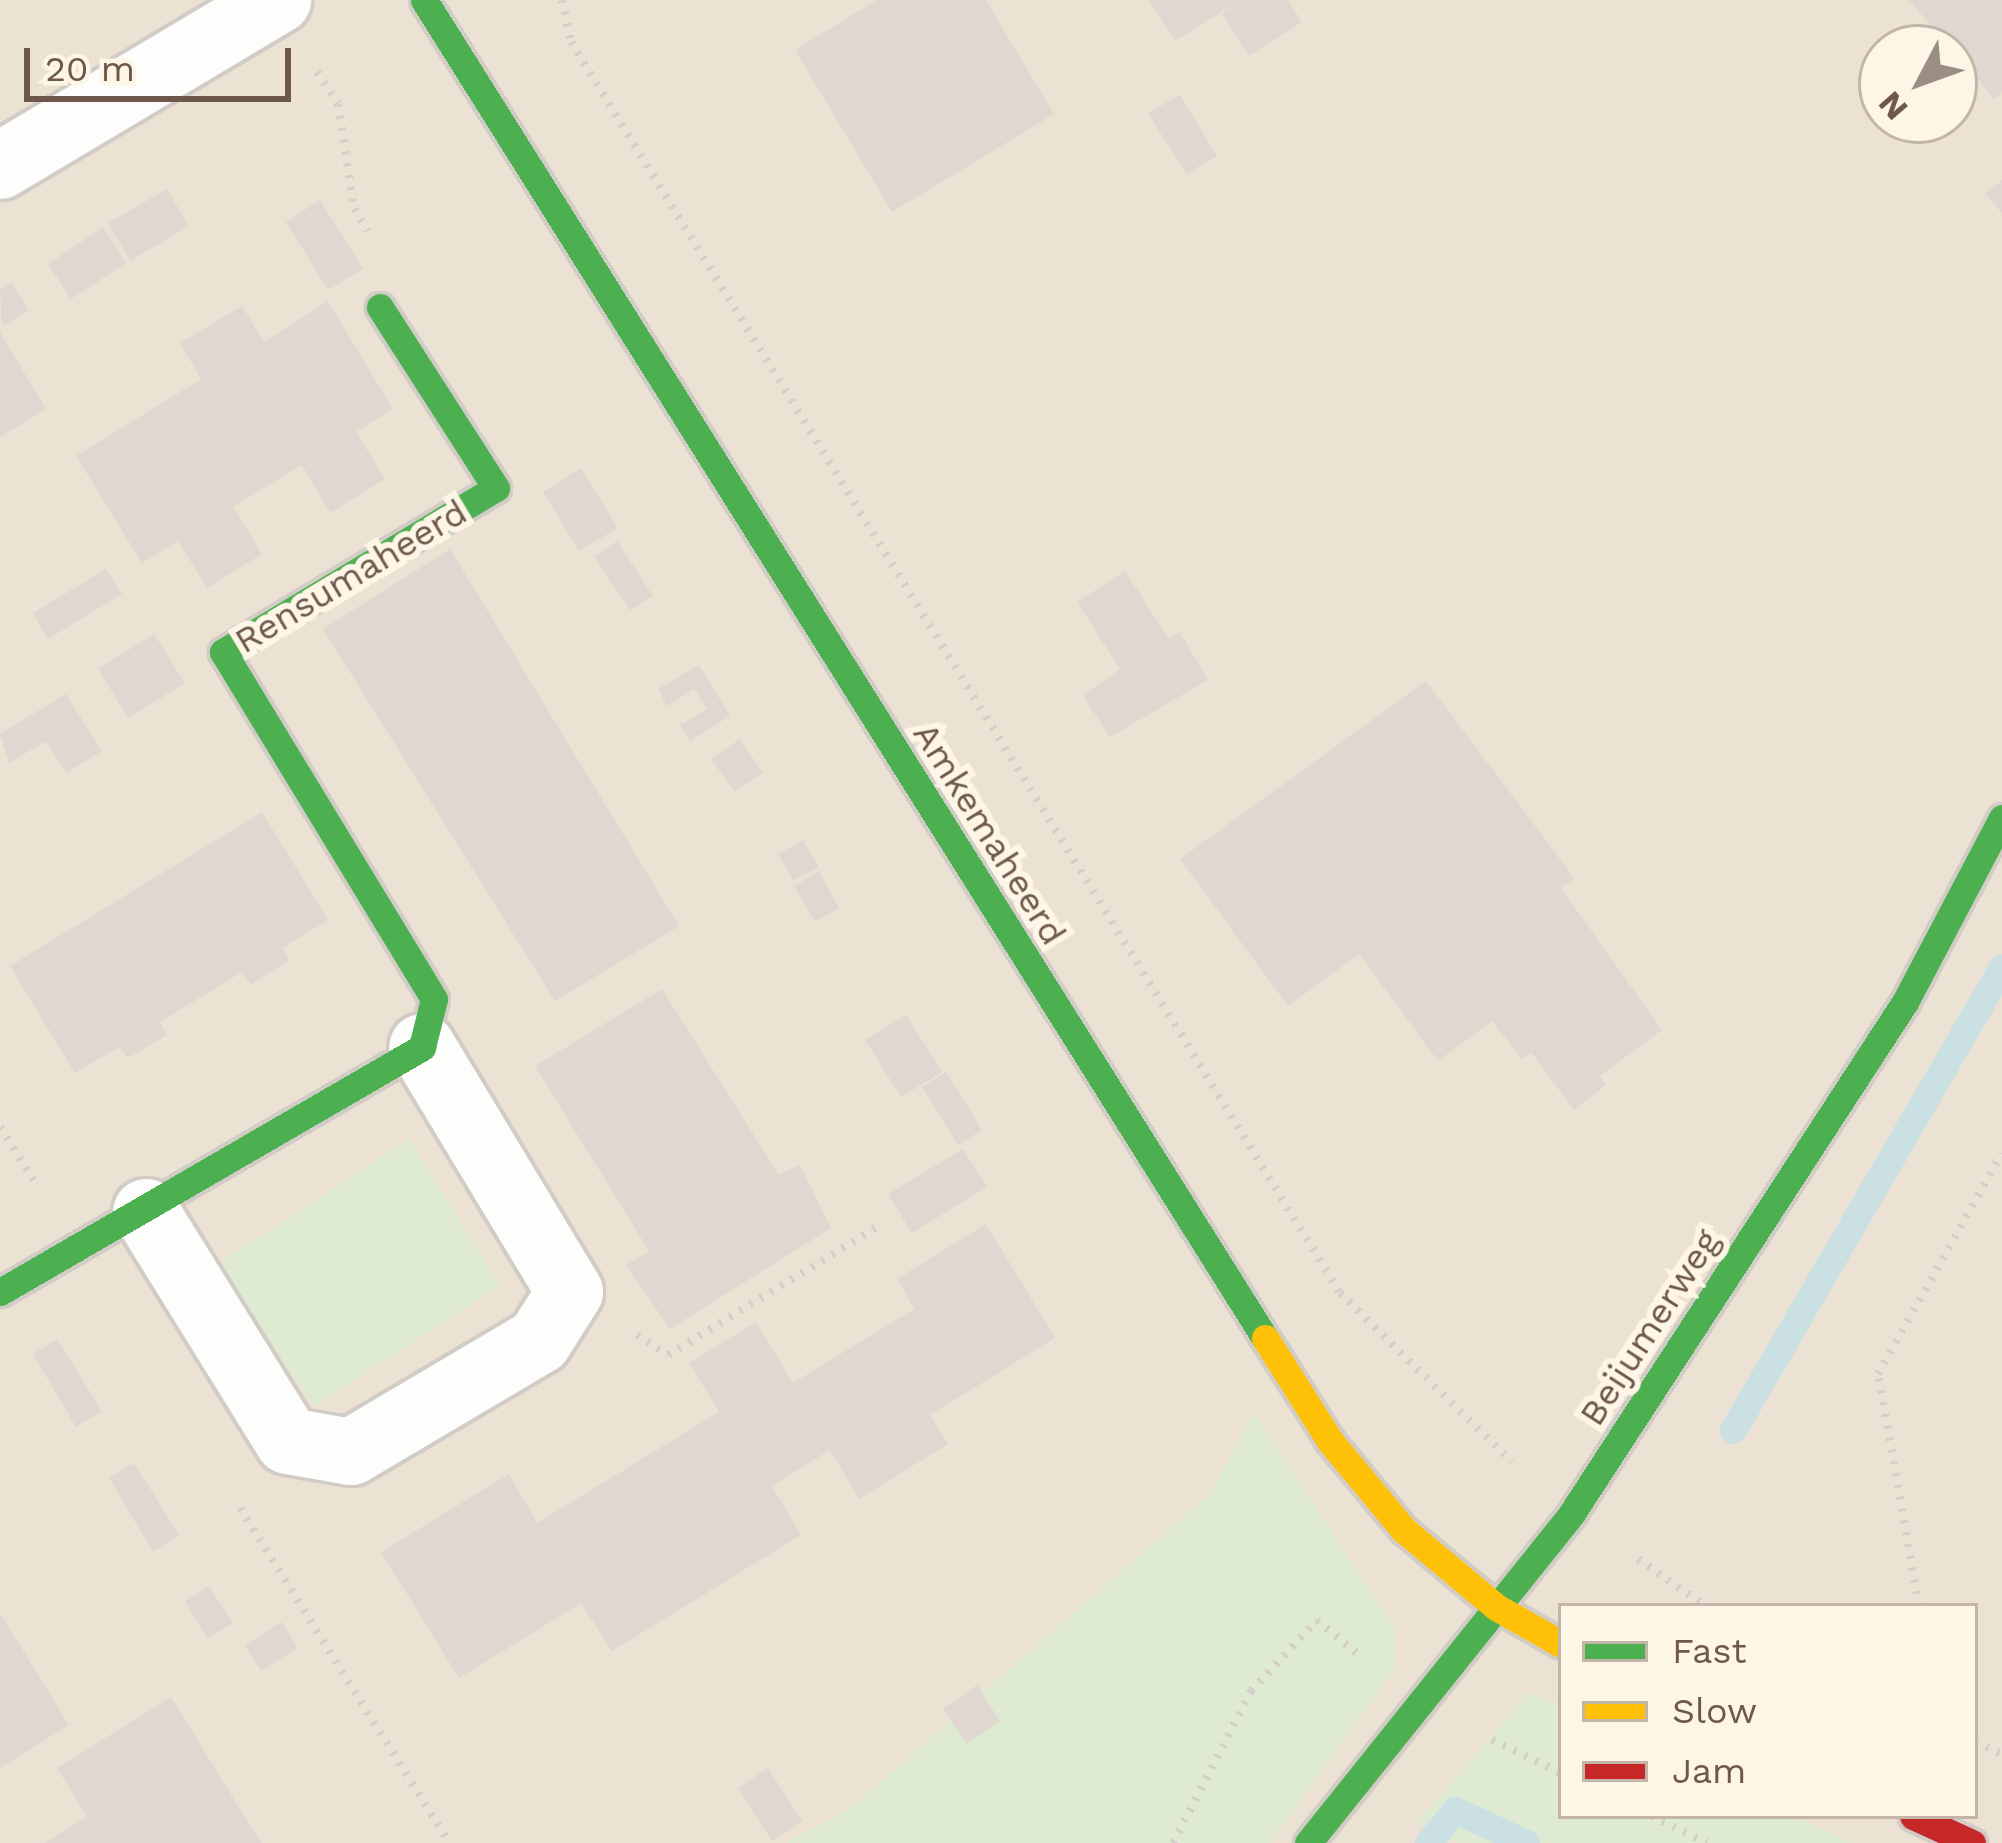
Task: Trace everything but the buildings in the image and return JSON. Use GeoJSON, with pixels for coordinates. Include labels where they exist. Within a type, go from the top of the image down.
{"type":"FeatureCollection","features":[{"type":"Feature","properties":{"kind":"street","name":"Amkemaheerd"},"geometry":{"type":"LineString","coordinates":[[424,0],[1330,1441],[1404,1530],[1496,1607],[1558,1643]]}},
{"type":"Feature","properties":{"kind":"street"},"geometry":{"type":"LineString","coordinates":[[0,166],[275,2]]}},
{"type":"Feature","properties":{"kind":"street","name":"Rensumaheerd"},"geometry":{"type":"LineString","coordinates":[[380,307],[496,488],[223,652],[434,999],[422,1047]]}},
{"type":"Feature","properties":{"kind":"street","name":"Beijumerweg"},"geometry":{"type":"LineString","coordinates":[[1308,1843],[1573,1513],[1905,1002],[2002,818]]}},
{"type":"Feature","properties":{"kind":"street"},"geometry":{"type":"LineString","coordinates":[[0,1292],[146,1212],[422,1047],[570,1292],[539,1341],[351,1452],[288,1441],[146,1212]]}},
{"type":"Feature","properties":{"kind":"street"},"geometry":{"type":"LineString","coordinates":[[1920,1819],[1972,1843]]}},
{"type":"Feature","properties":{"kind":"path","name":"Amkemaheerd"},"geometry":{"type":"LineString","coordinates":[[562,0],[571,43],[1340,1293],[1486,1441],[1573,1513],[1701,1603]]}},
{"type":"Feature","properties":{"kind":"path"},"geometry":{"type":"LineString","coordinates":[[275,2],[338,104],[354,209],[398,283],[380,307]]}},
{"type":"Feature","properties":{"kind":"path"},"geometry":{"type":"LineString","coordinates":[[1918,1603],[1878,1374],[2002,1153]]}},
{"type":"Feature","properties":{"kind":"path"},"geometry":{"type":"LineString","coordinates":[[570,1292],[668,1354],[877,1227]]}},
{"type":"Feature","properties":{"kind":"path"},"geometry":{"type":"LineString","coordinates":[[1173,1843],[1251,1691],[1317,1620],[1419,1705]]}},
{"type":"Feature","properties":{"kind":"path"},"geometry":{"type":"LineString","coordinates":[[1657,1819],[1707,1843]]}},
{"type":"Feature","properties":{"kind":"shaded area"},"geometry":{"type":"Polygon","coordinates":[[[0,0],[2002,0],[2002,1843],[0,1843],[0,0]]]}},
{"type":"Feature","properties":{"kind":"green space"},"geometry":{"type":"Polygon","coordinates":[[[409,1139],[500,1285],[314,1407],[219,1263],[409,1139]]]}},
{"type":"Feature","properties":{"kind":"green space"},"geometry":{"type":"Polygon","coordinates":[[[1254,1412],[1395,1629],[1395,1668],[1270,1843],[787,1843],[851,1808],[1211,1493],[1254,1412]]]}},
{"type":"Feature","properties":{"kind":"green space"},"geometry":{"type":"Polygon","coordinates":[[[1529,1692],[1558,1706],[1558,1819],[1800,1819],[1852,1843],[1459,1843],[1416,1824],[1529,1692]]]}},
{"type":"Feature","properties":{"kind":"waterway"},"geometry":{"type":"LineString","coordinates":[[1733,1430],[2002,967]]}},
{"type":"Feature","properties":{"kind":"waterway"},"geometry":{"type":"LineString","coordinates":[[1428,1843],[1455,1810],[1526,1843]]}},
{"type":"Feature","properties":{"kind":"traffic: fast"},"geometry":{"type":"LineString","coordinates":[[424,0],[1265,1338]]}},
{"type":"Feature","properties":{"kind":"traffic: fast"},"geometry":{"type":"LineString","coordinates":[[0,1292],[422,1047],[434,999],[223,652],[496,488],[380,307]]}},
{"type":"Feature","properties":{"kind":"traffic: fast"},"geometry":{"type":"LineString","coordinates":[[1308,1843],[1572,1513],[1905,1002],[2002,818]]}},
{"type":"Feature","properties":{"kind":"traffic: slow"},"geometry":{"type":"LineString","coordinates":[[1265,1338],[1330,1441],[1404,1530],[1496,1607],[1558,1642]]}},
{"type":"Feature","properties":{"kind":"traffic: jam"},"geometry":{"type":"LineString","coordinates":[[1920,1819],[1972,1843]]}}]}
